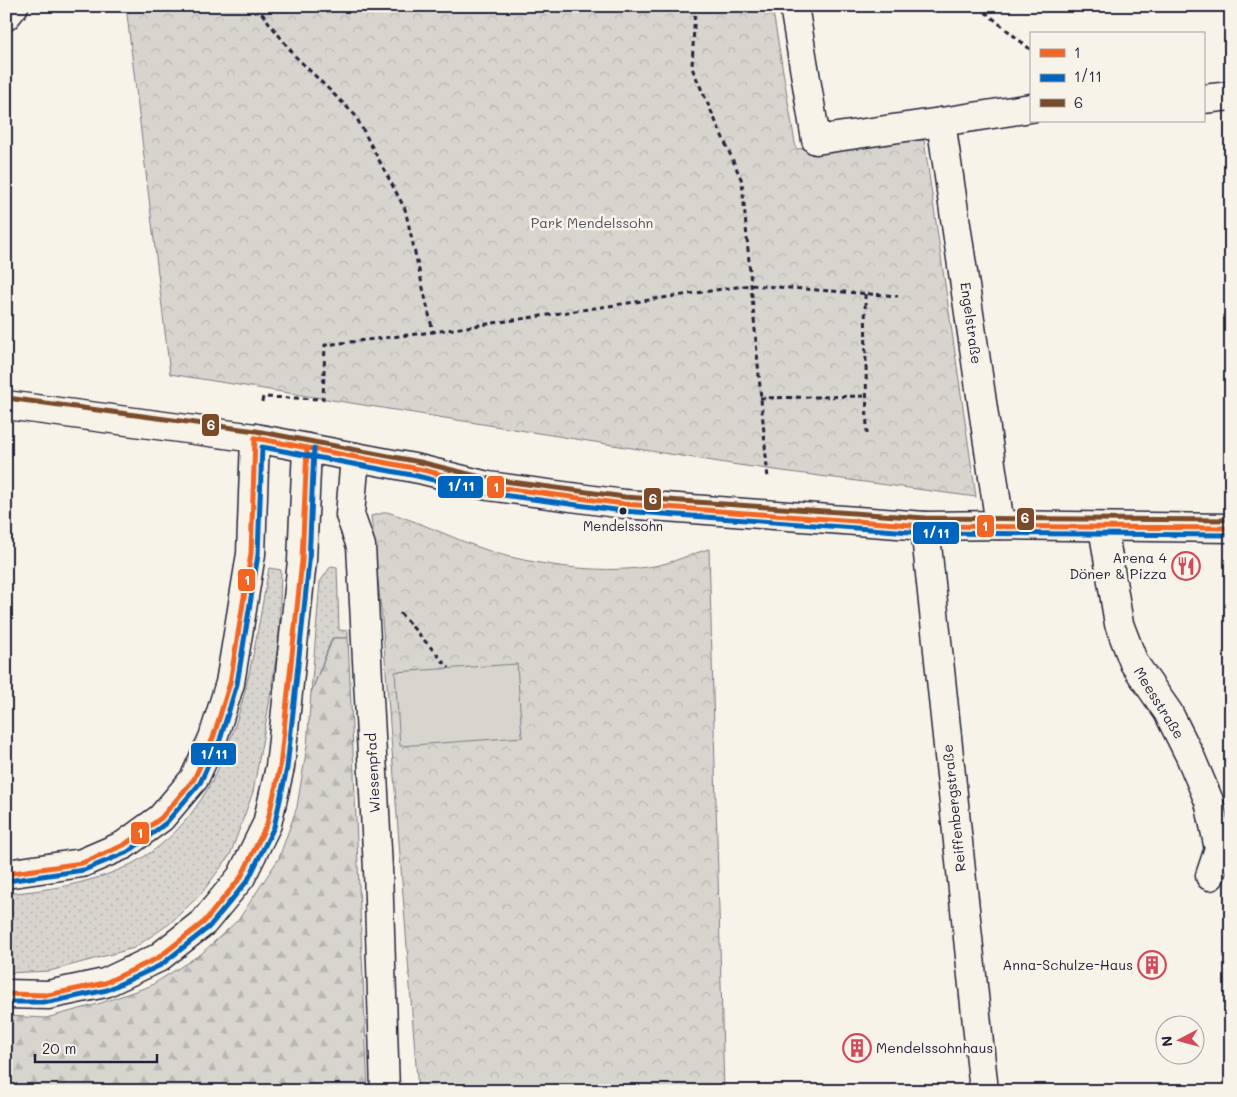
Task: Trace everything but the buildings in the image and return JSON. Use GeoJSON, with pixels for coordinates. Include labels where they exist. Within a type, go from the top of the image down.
{"type":"FeatureCollection","features":[{"type":"Feature","properties":{"kind":"main road"},"geometry":{"type":"LineString","coordinates":[[6,16],[14,6]]}},
{"type":"Feature","properties":{"kind":"main road"},"geometry":{"type":"LineString","coordinates":[[794,6],[816,140],[1030,108]]}},
{"type":"Feature","properties":{"kind":"main road"},"geometry":{"type":"LineString","coordinates":[[1204,99],[1231,96]]}},
{"type":"Feature","properties":{"kind":"main road","name":"Engelstraße"},"geometry":{"type":"LineString","coordinates":[[941,122],[1000,525]]}},
{"type":"Feature","properties":{"kind":"main road"},"geometry":{"type":"LineString","coordinates":[[6,404],[255,438],[419,469],[488,486],[542,495],[624,504],[925,526],[1231,528]]}},
{"type":"Feature","properties":{"kind":"main road"},"geometry":{"type":"LineString","coordinates":[[6,874],[82,863],[124,845],[162,818],[194,779],[213,738],[230,683],[251,554],[255,438]]}},
{"type":"Feature","properties":{"kind":"main road"},"geometry":{"type":"LineString","coordinates":[[6,994],[48,995],[105,983],[158,958],[204,922],[241,877],[267,824],[280,767],[302,561],[307,448]]}},
{"type":"Feature","properties":{"kind":"main road","name":"Wiesenpfad"},"geometry":{"type":"LineString","coordinates":[[355,457],[350,516],[361,546],[364,589],[378,869],[385,1091]]}},
{"type":"Feature","properties":{"kind":"main road","name":"Reiffenbergstraße"},"geometry":{"type":"LineString","coordinates":[[925,526],[984,1091]]}},
{"type":"Feature","properties":{"kind":"main road","name":"Meesstraße"},"geometry":{"type":"LineString","coordinates":[[1103,527],[1119,624],[1131,655],[1152,691],[1168,712],[1209,800],[1218,849],[1210,876]]}},
{"type":"Feature","properties":{"kind":"path"},"geometry":{"type":"LineString","coordinates":[[256,6],[295,56],[355,115],[405,209],[432,332]]}},
{"type":"Feature","properties":{"kind":"path"},"geometry":{"type":"LineString","coordinates":[[695,6],[692,68],[742,181],[772,516]]}},
{"type":"Feature","properties":{"kind":"path"},"geometry":{"type":"LineString","coordinates":[[978,6],[1030,49]]}},
{"type":"Feature","properties":{"kind":"path"},"geometry":{"type":"LineString","coordinates":[[263,397],[322,399],[325,345],[432,332],[750,285],[898,296]]}},
{"type":"Feature","properties":{"kind":"path"},"geometry":{"type":"LineString","coordinates":[[865,294],[867,434]]}},
{"type":"Feature","properties":{"kind":"path"},"geometry":{"type":"LineString","coordinates":[[760,398],[867,396]]}},
{"type":"Feature","properties":{"kind":"path"},"geometry":{"type":"LineString","coordinates":[[364,589],[405,616],[449,668]]}},
{"type":"Feature","properties":{"kind":"green space","name":"Park Mendelssohn"},"geometry":{"type":"Polygon","coordinates":[[[126,6],[772,6],[796,149],[924,140],[976,497],[738,465],[170,374],[126,6]]]}},
{"type":"Feature","properties":{"kind":"green space"},"geometry":{"type":"Polygon","coordinates":[[[387,512],[506,556],[561,566],[617,569],[654,566],[709,549],[724,1091],[418,1091],[382,619],[371,516],[387,512]]]}},
{"type":"Feature","properties":{"kind":"green space"},"geometry":{"type":"Polygon","coordinates":[[[331,566],[337,567],[339,630],[348,631],[348,638],[332,638],[311,693],[320,582],[331,566]]]}},
{"type":"Feature","properties":{"kind":"green space"},"geometry":{"type":"Polygon","coordinates":[[[269,568],[281,570],[279,638],[253,792],[230,855],[201,894],[169,924],[134,948],[50,971],[6,973],[6,894],[65,886],[107,875],[121,869],[159,846],[189,816],[213,780],[230,740],[243,697],[269,568]]]}},
{"type":"Feature","properties":{"kind":"green space"},"geometry":{"type":"Polygon","coordinates":[[[333,638],[348,638],[368,1091],[6,1091],[6,1016],[46,1018],[98,1004],[150,986],[201,954],[239,919],[279,858],[297,807],[307,746],[311,693],[333,638]]]}},
{"type":"Feature","properties":{"kind":"green space"},"geometry":{"type":"Polygon","coordinates":[[[517,664],[522,737],[400,746],[395,672],[517,664]]]}},
{"type":"Feature","properties":{"kind":"transit line","name":"6"},"geometry":{"type":"LineString","coordinates":[[7,398],[256,431],[420,462],[489,479],[625,497],[925,518],[1231,520]]}},
{"type":"Feature","properties":{"kind":"transit line","name":"1"},"geometry":{"type":"LineString","coordinates":[[255,438],[419,469],[488,486],[624,504],[925,526],[1231,528]]}},
{"type":"Feature","properties":{"kind":"transit line","name":"1"},"geometry":{"type":"LineString","coordinates":[[6,874],[82,863],[124,845],[161,818],[194,779],[213,738],[230,683],[251,554],[255,438]]}},
{"type":"Feature","properties":{"kind":"transit line","name":"1/11"},"geometry":{"type":"LineString","coordinates":[[7,881],[84,870],[128,852],[166,823],[200,783],[220,740],[237,684],[258,555],[262,447],[417,476],[487,493],[623,511],[924,533],[1231,535]]}},
{"type":"Feature","properties":{"kind":"transit line","name":"1"},"geometry":{"type":"LineString","coordinates":[[6,994],[48,995],[105,983],[158,958],[204,922],[241,877],[267,824],[280,767],[302,561],[307,448]]}},
{"type":"Feature","properties":{"kind":"transit line","name":"1/11"},"geometry":{"type":"LineString","coordinates":[[6,1002],[49,1002],[107,990],[161,965],[209,927],[248,880],[274,827],[287,768],[309,562],[314,448]]}},
{"type":"Feature","properties":{"kind":"place","name":"Mendelssohn"},"geometry":{"type":"Point","coordinates":[623,511]}},
{"type":"Feature","properties":{"kind":"place","name":"Arena 4 Döner & Pizza"},"geometry":{"type":"Point","coordinates":[1186,566]}},
{"type":"Feature","properties":{"kind":"place","name":"Anna-Schulze-Haus"},"geometry":{"type":"Point","coordinates":[1152,965]}},
{"type":"Feature","properties":{"kind":"place","name":"Mendelssohnhaus"},"geometry":{"type":"Point","coordinates":[857,1048]}}]}
